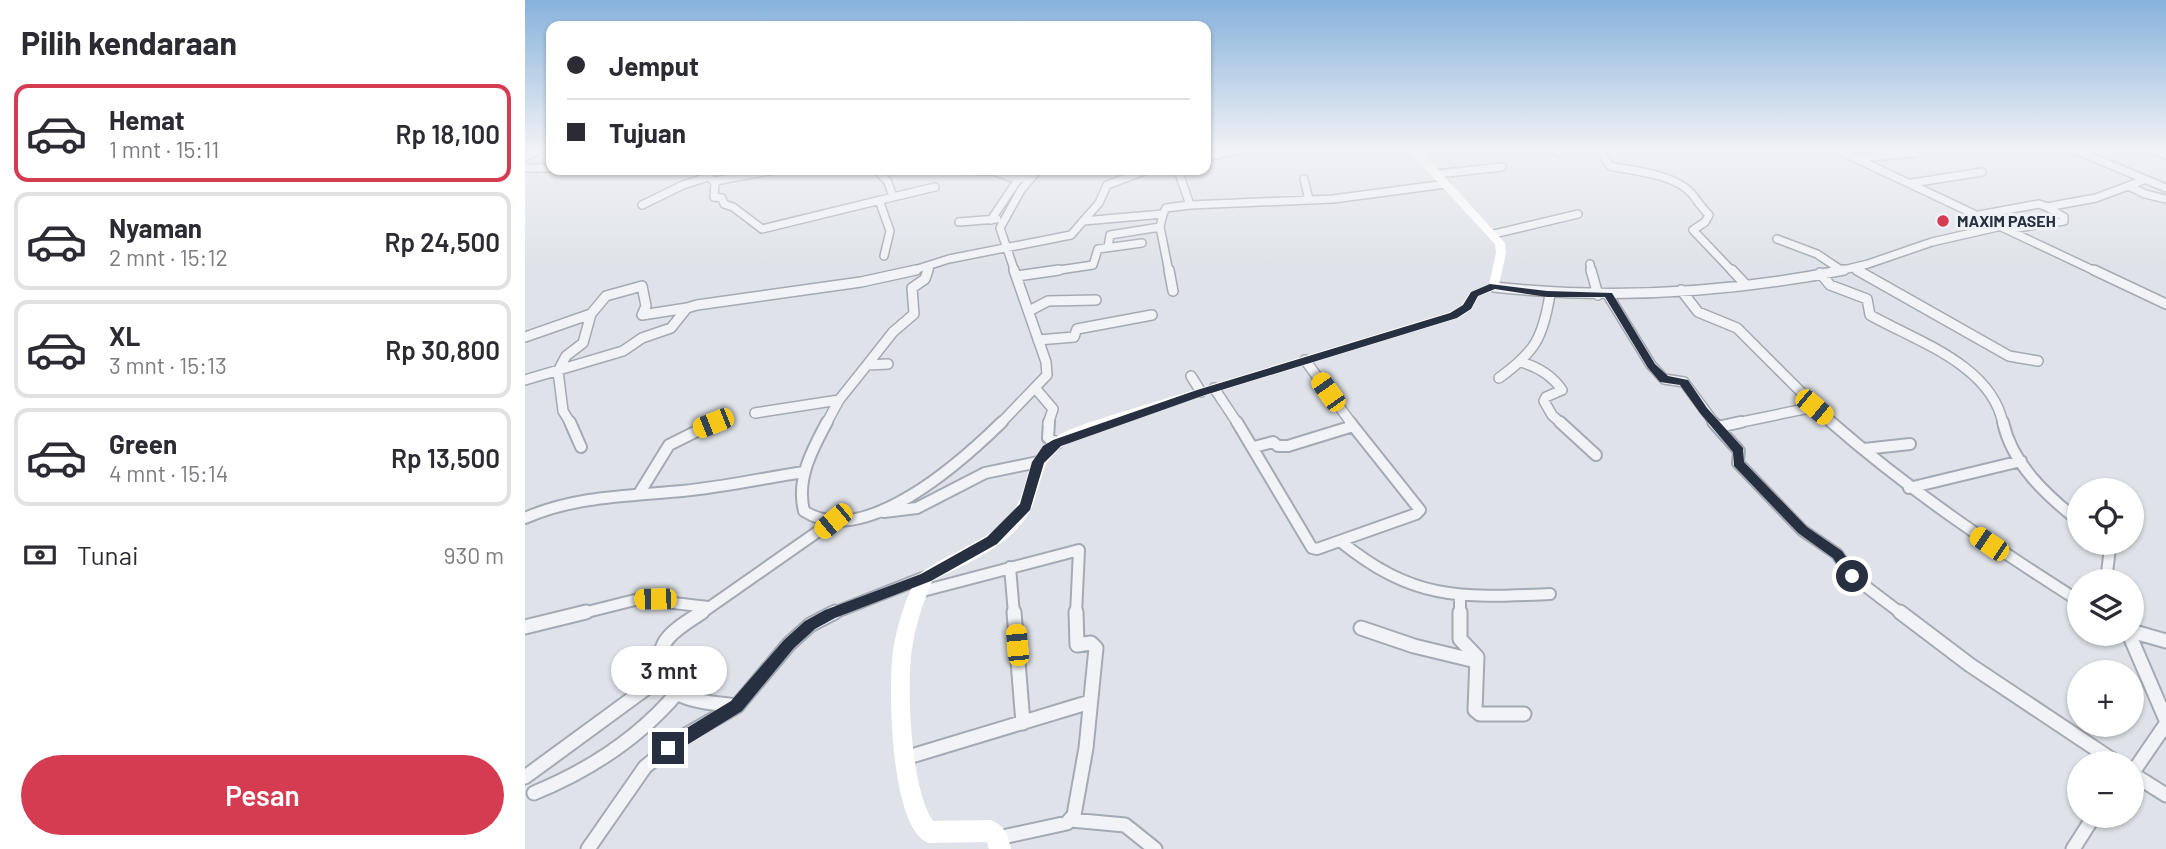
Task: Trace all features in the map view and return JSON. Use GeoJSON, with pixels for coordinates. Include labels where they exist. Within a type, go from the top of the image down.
{"type":"FeatureCollection","features":[{"type":"Feature","properties":{"kind":"street"},"geometry":{"type":"LineString","coordinates":[[642,205],[676,189]]}},
{"type":"Feature","properties":{"kind":"street"},"geometry":{"type":"LineString","coordinates":[[713,189],[714,197],[722,198],[724,204],[733,207],[762,229],[928,189]]}},
{"type":"Feature","properties":{"kind":"street"},"geometry":{"type":"LineString","coordinates":[[890,189],[893,197]]}},
{"type":"Feature","properties":{"kind":"street"},"geometry":{"type":"LineString","coordinates":[[880,513],[963,458],[1036,389],[1048,372],[997,219],[1018,189]]}},
{"type":"Feature","properties":{"kind":"street"},"geometry":{"type":"LineString","coordinates":[[997,219],[1018,189]]}},
{"type":"Feature","properties":{"kind":"street"},"geometry":{"type":"LineString","coordinates":[[581,447],[563,411],[558,371],[566,356],[583,343],[591,314],[608,295],[642,286],[646,306],[642,316],[738,297],[861,282],[930,266],[942,260],[1071,235],[1098,203],[1105,189]]}},
{"type":"Feature","properties":{"kind":"street"},"geometry":{"type":"LineString","coordinates":[[1184,189],[1190,205]]}},
{"type":"Feature","properties":{"kind":"street"},"geometry":{"type":"LineString","coordinates":[[1306,189],[1309,200]]}},
{"type":"Feature","properties":{"kind":"street"},"geometry":{"type":"LineString","coordinates":[[1173,291],[1160,227],[1167,208],[1309,200],[1381,189]]}},
{"type":"Feature","properties":{"kind":"street"},"geometry":{"type":"LineString","coordinates":[[1451,189],[1500,243],[1501,253],[1494,286]]}},
{"type":"Feature","properties":{"kind":"street"},"geometry":{"type":"LineString","coordinates":[[1685,189],[1708,216],[1694,231],[1720,254],[1746,285]]}},
{"type":"Feature","properties":{"kind":"street"},"geometry":{"type":"LineString","coordinates":[[1924,189],[2166,304]]}},
{"type":"Feature","properties":{"kind":"street"},"geometry":{"type":"LineString","coordinates":[[2047,207],[2096,198],[2122,189]]}},
{"type":"Feature","properties":{"kind":"street"},"geometry":{"type":"LineString","coordinates":[[2134,189],[2144,194],[2165,197]]}},
{"type":"Feature","properties":{"kind":"street"},"geometry":{"type":"LineString","coordinates":[[879,200],[890,231],[884,256]]}},
{"type":"Feature","properties":{"kind":"street"},"geometry":{"type":"LineString","coordinates":[[1155,849],[1125,825],[1071,820],[999,843],[995,833],[987,831],[931,834],[923,829],[914,804],[905,758],[900,675],[902,652],[922,585],[992,541],[1018,517],[1026,506],[1038,462],[1048,449],[1092,428],[1201,392],[1454,316],[1467,307],[1474,294],[1494,286],[1549,294],[1603,295],[1746,285],[1853,268],[1910,248],[2006,228],[2066,220],[2041,204],[1979,215]]}},
{"type":"Feature","properties":{"kind":"street"},"geometry":{"type":"LineString","coordinates":[[1083,221],[1163,214]]}},
{"type":"Feature","properties":{"kind":"street"},"geometry":{"type":"LineString","coordinates":[[1494,234],[1578,214]]}},
{"type":"Feature","properties":{"kind":"street"},"geometry":{"type":"LineString","coordinates":[[959,222],[997,219]]}},
{"type":"Feature","properties":{"kind":"street"},"geometry":{"type":"LineString","coordinates":[[1108,247],[1110,235],[1160,227]]}},
{"type":"Feature","properties":{"kind":"street"},"geometry":{"type":"LineString","coordinates":[[1777,239],[1818,254],[1841,270]]}},
{"type":"Feature","properties":{"kind":"street"},"geometry":{"type":"LineString","coordinates":[[1017,276],[1093,265],[1097,249],[1142,243]]}},
{"type":"Feature","properties":{"kind":"street"},"geometry":{"type":"LineString","coordinates":[[1590,264],[1593,284],[1651,365],[1664,379],[1684,382],[1739,451],[1738,463],[1802,530],[1837,554],[1852,576],[1976,670],[2098,751]]}},
{"type":"Feature","properties":{"kind":"street"},"geometry":{"type":"LineString","coordinates":[[930,266],[925,279],[912,288],[914,314],[893,332],[839,400],[813,444],[804,472],[800,498],[803,509],[810,516],[833,521],[917,508],[976,476],[1038,462]]}},
{"type":"Feature","properties":{"kind":"street"},"geometry":{"type":"LineString","coordinates":[[1853,268],[2012,358],[2038,361]]}},
{"type":"Feature","properties":{"kind":"street"},"geometry":{"type":"LineString","coordinates":[[1820,273],[1830,285],[1867,299],[1870,315],[1940,353],[1982,383],[1997,400],[2007,438],[2030,479],[2067,511]]}},
{"type":"Feature","properties":{"kind":"street"},"geometry":{"type":"LineString","coordinates":[[1681,290],[1698,312],[1737,328],[1814,407],[1909,488],[2011,559],[2067,594]]}},
{"type":"Feature","properties":{"kind":"street"},"geometry":{"type":"LineString","coordinates":[[1499,378],[1521,362],[1543,336],[1549,294]]}},
{"type":"Feature","properties":{"kind":"street"},"geometry":{"type":"LineString","coordinates":[[1029,311],[1048,301],[1096,300]]}},
{"type":"Feature","properties":{"kind":"street"},"geometry":{"type":"LineString","coordinates":[[525,380],[616,354],[642,338],[668,330],[687,307]]}},
{"type":"Feature","properties":{"kind":"street"},"geometry":{"type":"LineString","coordinates":[[525,337],[591,314]]}},
{"type":"Feature","properties":{"kind":"street"},"geometry":{"type":"LineString","coordinates":[[1038,340],[1075,337],[1076,330],[1152,315]]}},
{"type":"Feature","properties":{"kind":"street"},"geometry":{"type":"LineString","coordinates":[[1215,388],[1254,447],[1274,487],[1312,548],[1317,549],[1408,518],[1420,510],[1305,360]]}},
{"type":"Feature","properties":{"kind":"street"},"geometry":{"type":"LineString","coordinates":[[1521,362],[1533,365],[1558,383],[1562,390],[1544,401],[1552,415],[1596,455]]}},
{"type":"Feature","properties":{"kind":"street"},"geometry":{"type":"LineString","coordinates":[[867,365],[888,364]]}},
{"type":"Feature","properties":{"kind":"street"},"geometry":{"type":"LineString","coordinates":[[1191,376],[1201,392]]}},
{"type":"Feature","properties":{"kind":"street"},"geometry":{"type":"LineString","coordinates":[[1036,389],[1053,409],[1047,431],[1048,438],[1057,443]]}},
{"type":"Feature","properties":{"kind":"street"},"geometry":{"type":"LineString","coordinates":[[755,413],[839,400]]}},
{"type":"Feature","properties":{"kind":"street"},"geometry":{"type":"LineString","coordinates":[[1719,427],[1814,407]]}},
{"type":"Feature","properties":{"kind":"street"},"geometry":{"type":"LineString","coordinates":[[640,492],[669,444],[713,423]]}},
{"type":"Feature","properties":{"kind":"street"},"geometry":{"type":"LineString","coordinates":[[1254,447],[1272,442],[1278,446],[1287,446],[1353,426]]}},
{"type":"Feature","properties":{"kind":"street"},"geometry":{"type":"LineString","coordinates":[[1864,449],[1910,444]]}},
{"type":"Feature","properties":{"kind":"street"},"geometry":{"type":"LineString","coordinates":[[1909,488],[2021,461]]}},
{"type":"Feature","properties":{"kind":"street"},"geometry":{"type":"LineString","coordinates":[[525,518],[582,501],[640,492],[684,491],[804,472]]}},
{"type":"Feature","properties":{"kind":"street"},"geometry":{"type":"LineString","coordinates":[[737,706],[682,695],[659,665],[657,656],[661,647],[678,629],[708,607],[833,521]]}},
{"type":"Feature","properties":{"kind":"street"},"geometry":{"type":"LineString","coordinates":[[1340,541],[1375,565],[1418,585],[1460,596],[1550,594]]}},
{"type":"Feature","properties":{"kind":"street"},"geometry":{"type":"LineString","coordinates":[[588,849],[636,779],[657,756],[679,739],[737,706],[789,644],[810,625],[830,614],[922,585],[1079,550],[1075,641],[1077,645],[1091,643],[1096,648],[1086,748],[1071,820]]}},
{"type":"Feature","properties":{"kind":"street"},"geometry":{"type":"LineString","coordinates":[[1010,567],[1023,723]]}},
{"type":"Feature","properties":{"kind":"street"},"geometry":{"type":"LineString","coordinates":[[1460,596],[1460,639],[1463,645],[1476,654],[1473,706],[1477,713],[1524,714]]}},
{"type":"Feature","properties":{"kind":"street"},"geometry":{"type":"LineString","coordinates":[[525,627],[639,599],[708,607]]}},
{"type":"Feature","properties":{"kind":"street"},"geometry":{"type":"LineString","coordinates":[[1361,628],[1414,646],[1476,661]]}},
{"type":"Feature","properties":{"kind":"street"},"geometry":{"type":"LineString","coordinates":[[2144,636],[2166,641]]}},
{"type":"Feature","properties":{"kind":"street"},"geometry":{"type":"LineString","coordinates":[[2136,646],[2166,722],[2144,756]]}},
{"type":"Feature","properties":{"kind":"street"},"geometry":{"type":"LineString","coordinates":[[525,777],[667,673]]}},
{"type":"Feature","properties":{"kind":"street"},"geometry":{"type":"LineString","coordinates":[[534,793],[568,778],[610,752],[682,695]]}},
{"type":"Feature","properties":{"kind":"street"},"geometry":{"type":"LineString","coordinates":[[905,758],[1090,702]]}},
{"type":"Feature","properties":{"kind":"street"},"geometry":{"type":"LineString","coordinates":[[2144,781],[2166,795]]}},
{"type":"Feature","properties":{"kind":"street"},"geometry":{"type":"LineString","coordinates":[[2073,849],[2086,828]]}},
{"type":"Feature","properties":{"kind":"place","name":"MAXIM PASEH"},"geometry":{"type":"Point","coordinates":[1943,221]}},
{"type":"Feature","properties":{"kind":"route"},"geometry":{"type":"LineString","coordinates":[[668,748],[737,706],[789,644],[810,625],[830,614],[926,577],[992,541],[1026,506],[1038,462],[1048,449],[1057,443],[1083,431],[1201,392],[1454,316],[1467,307],[1474,294],[1494,286],[1547,294],[1608,295],[1651,365],[1664,379],[1684,382],[1703,411],[1739,451],[1737,462],[1802,530],[1837,554],[1852,576]]}}]}
